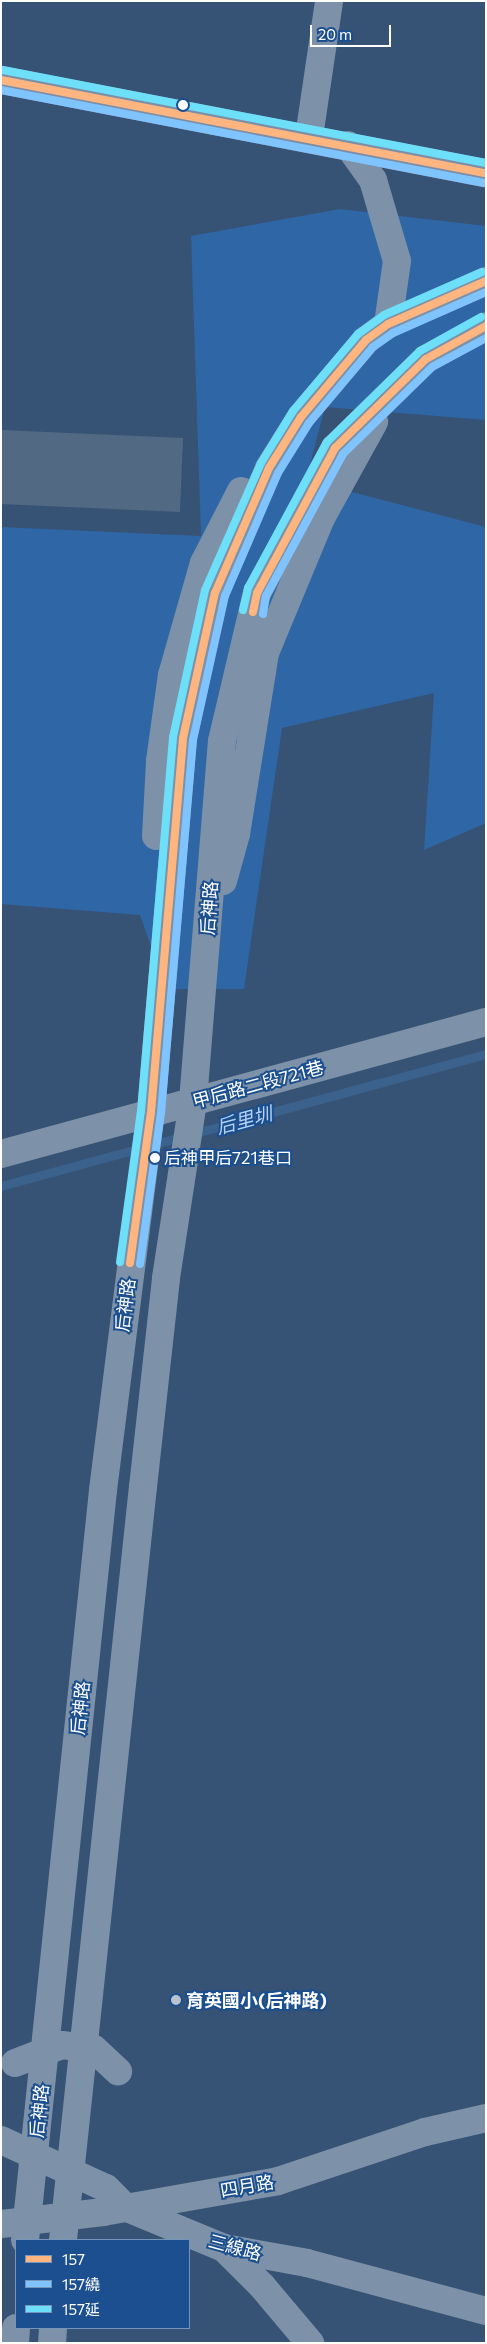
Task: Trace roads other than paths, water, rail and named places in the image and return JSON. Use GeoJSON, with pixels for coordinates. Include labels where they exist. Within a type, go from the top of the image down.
{"type":"FeatureCollection","features":[{"type":"Feature","properties":{"kind":"main road"},"geometry":{"type":"LineString","coordinates":[[1,80],[309,137],[486,173]]}},
{"type":"Feature","properties":{"kind":"street"},"geometry":{"type":"LineString","coordinates":[[309,137],[329,1]]}},
{"type":"Feature","properties":{"kind":"street"},"geometry":{"type":"LineString","coordinates":[[348,145],[373,180],[397,261],[388,324]]}},
{"type":"Feature","properties":{"kind":"street","name":"后神路"},"geometry":{"type":"LineString","coordinates":[[25,2239],[103,1490],[151,1112],[183,738],[215,593],[269,468],[296,426],[366,340],[388,324],[486,281]]}},
{"type":"Feature","properties":{"kind":"street","name":"后神路"},"geometry":{"type":"LineString","coordinates":[[63,2239],[166,1278],[193,1101],[222,741],[257,594],[335,448],[426,360],[480,331]]}},
{"type":"Feature","properties":{"kind":"street","name":"甲后路二段721巷"},"geometry":{"type":"LineString","coordinates":[[1,1154],[486,1022]]}},
{"type":"Feature","properties":{"kind":"street"},"geometry":{"type":"LineString","coordinates":[[15,2063],[62,2045],[94,2049],[118,2071]]}},
{"type":"Feature","properties":{"kind":"street","name":"四月路"},"geometry":{"type":"LineString","coordinates":[[1,2224],[125,2207],[278,2181],[425,2132],[486,2118]]}},
{"type":"Feature","properties":{"kind":"street","name":"三線路"},"geometry":{"type":"LineString","coordinates":[[1,2140],[106,2188],[125,2207],[224,2248],[307,2264],[486,2311]]}},
{"type":"Feature","properties":{"kind":"street"},"geometry":{"type":"LineString","coordinates":[[224,2248],[262,2286],[310,2343]]}},
{"type":"Feature","properties":{"kind":"street"},"geometry":{"type":"LineString","coordinates":[[15,2343],[16,2329]]}},
{"type":"Feature","properties":{"kind":"street"},"geometry":{"type":"LineString","coordinates":[[52,2343],[53,2329]]}},
{"type":"Feature","properties":{"kind":"waterway","name":"后里圳"},"geometry":{"type":"LineString","coordinates":[[1,1186],[486,1054]]}},
{"type":"Feature","properties":{"kind":"place","name":"后神甲后721巷口"},"geometry":{"type":"Point","coordinates":[155,1158]}},
{"type":"Feature","properties":{"kind":"place","name":"育英國小(后神路)"},"geometry":{"type":"Point","coordinates":[176,2000]}}]}
